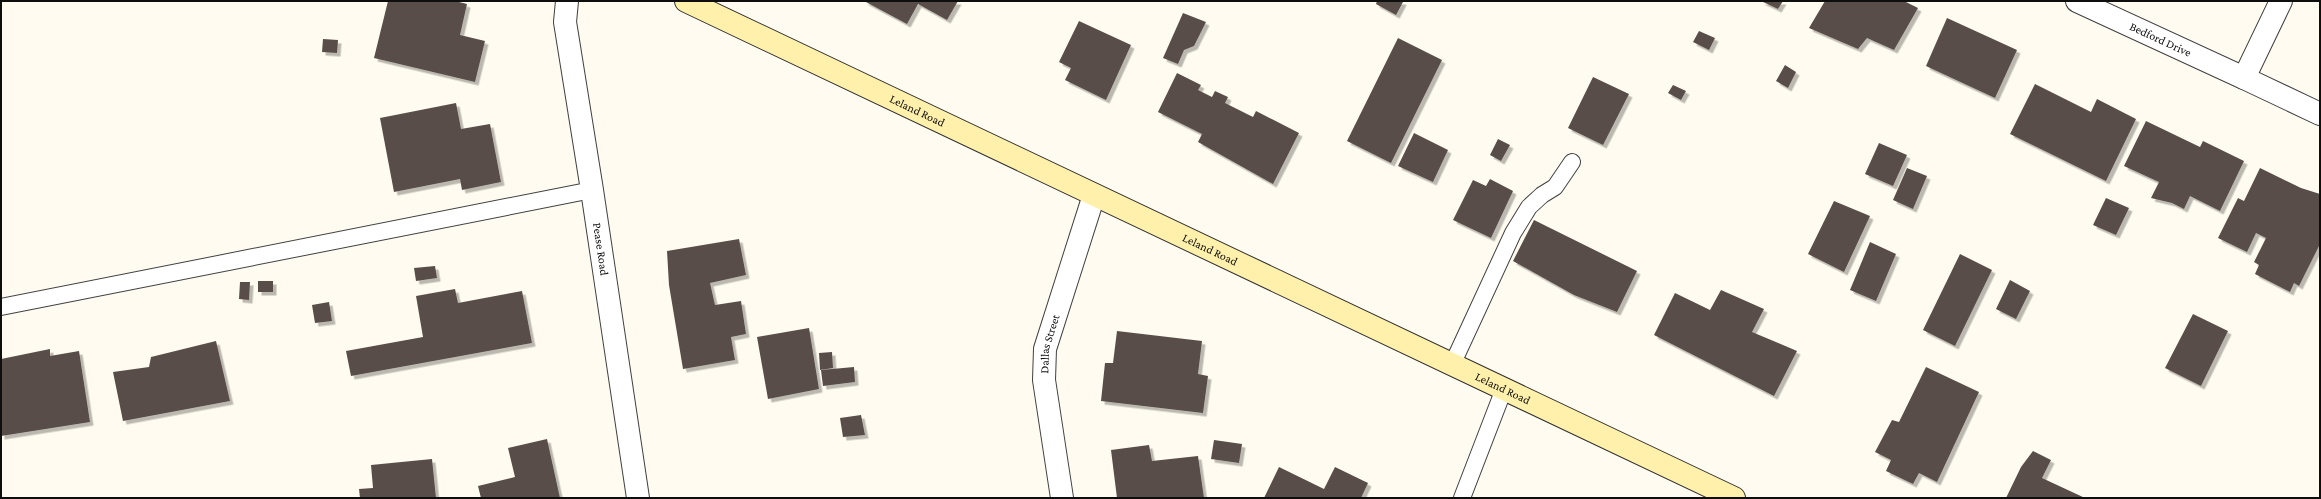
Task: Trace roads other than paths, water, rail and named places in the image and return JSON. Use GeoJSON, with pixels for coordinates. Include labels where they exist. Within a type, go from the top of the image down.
{"type":"FeatureCollection","features":[{"type":"Feature","properties":{"kind":"main road","name":"Leland Road"},"geometry":{"type":"LineString","coordinates":[[686,1],[1734,498]]}},
{"type":"Feature","properties":{"kind":"street","name":"Pease Road"},"geometry":{"type":"LineString","coordinates":[[567,1],[565,22],[592,190],[638,498]]}},
{"type":"Feature","properties":{"kind":"street","name":"Bedford Drive"},"geometry":{"type":"LineString","coordinates":[[2077,1],[2320,114]]}},
{"type":"Feature","properties":{"kind":"street"},"geometry":{"type":"LineString","coordinates":[[2244,78],[2281,1]]}},
{"type":"Feature","properties":{"kind":"street","name":"Dallas Street"},"geometry":{"type":"LineString","coordinates":[[1062,498],[1044,380],[1045,349],[1094,195]]}},
{"type":"Feature","properties":{"kind":"lane"},"geometry":{"type":"LineString","coordinates":[[1452,364],[1513,233],[1529,207],[1542,195],[1555,187],[1572,162]]}},
{"type":"Feature","properties":{"kind":"lane"},"geometry":{"type":"LineString","coordinates":[[1,308],[592,190]]}},
{"type":"Feature","properties":{"kind":"lane"},"geometry":{"type":"LineString","coordinates":[[1462,498],[1504,389]]}}]}
